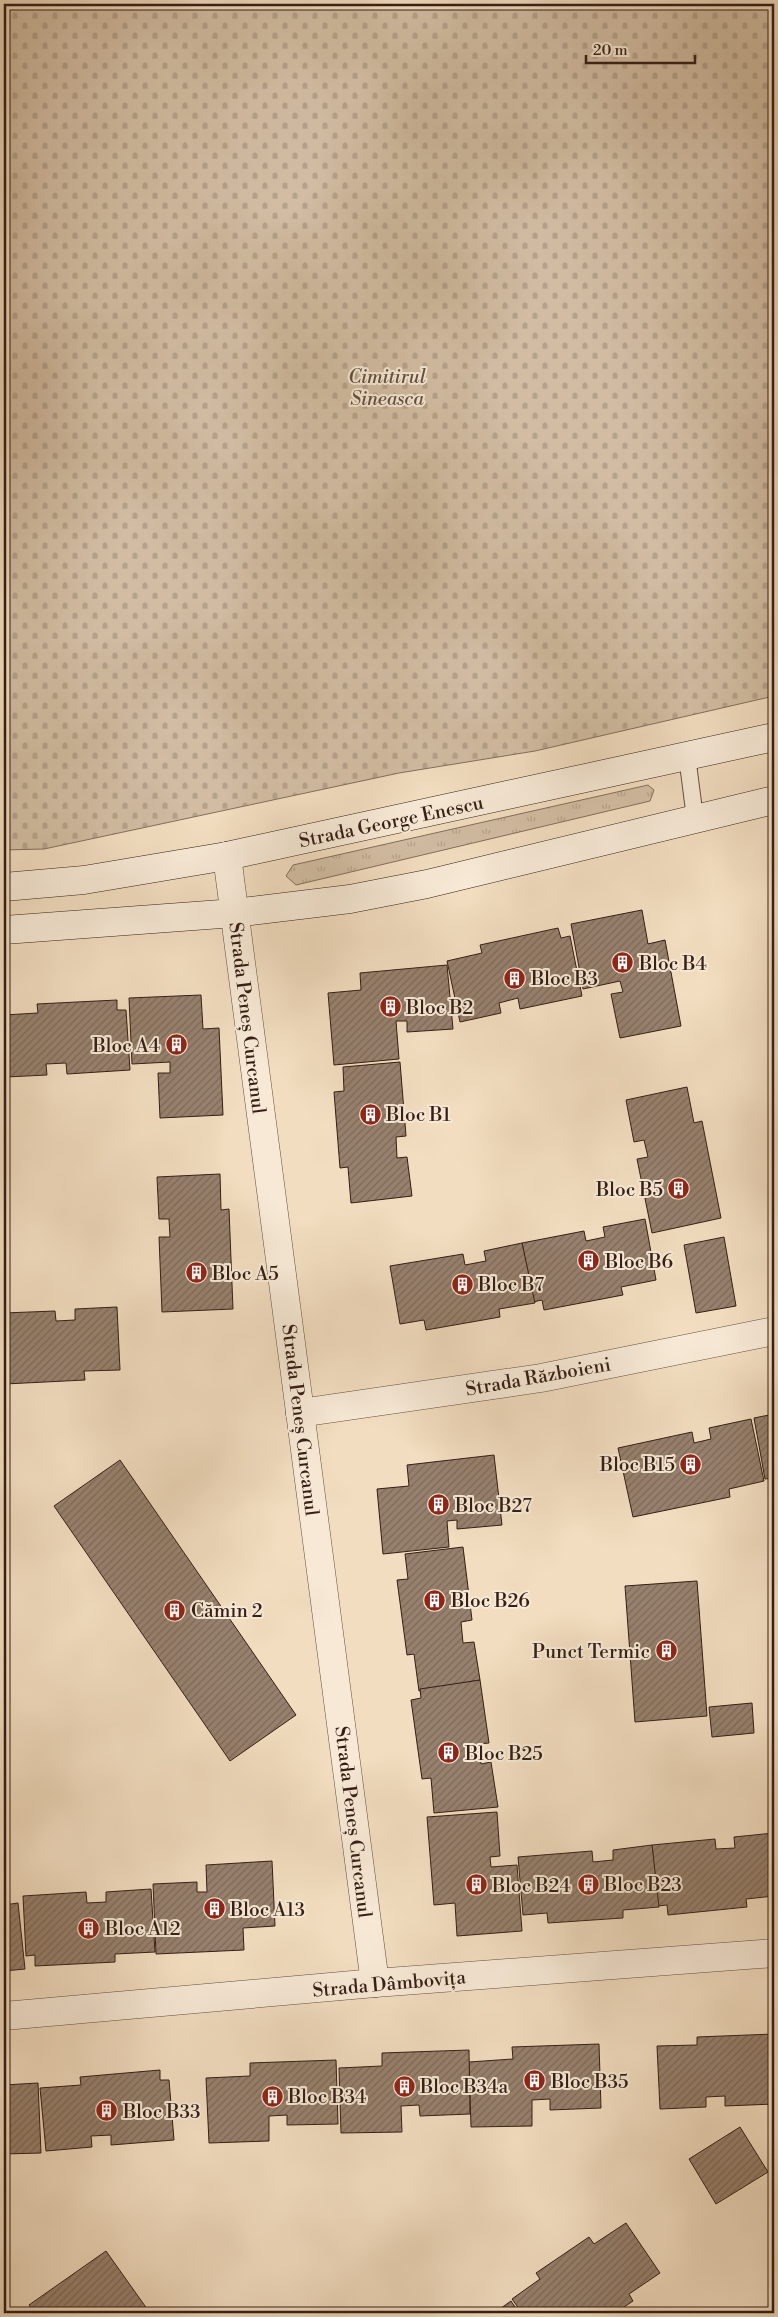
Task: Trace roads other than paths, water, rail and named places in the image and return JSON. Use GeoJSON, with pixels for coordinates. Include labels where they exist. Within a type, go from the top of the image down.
{"type":"FeatureCollection","features":[{"type":"Feature","properties":{"kind":"street","name":"Strada George Enescu"},"geometry":{"type":"LineString","coordinates":[[4,887],[84,880],[227,856],[774,736]]}},
{"type":"Feature","properties":{"kind":"street"},"geometry":{"type":"LineString","coordinates":[[4,930],[235,913],[350,899],[427,884],[774,800]]}},
{"type":"Feature","properties":{"kind":"street","name":"Strada Peneș Curcanul"},"geometry":{"type":"LineString","coordinates":[[227,856],[375,1983]]}},
{"type":"Feature","properties":{"kind":"street","name":"Strada Războieni"},"geometry":{"type":"LineString","coordinates":[[300,1414],[541,1378],[774,1331]]}},
{"type":"Feature","properties":{"kind":"street","name":"Strada Dâmbovița"},"geometry":{"type":"LineString","coordinates":[[4,2016],[375,1983],[774,1953]]}},
{"type":"Feature","properties":{"kind":"lane"},"geometry":{"type":"LineString","coordinates":[[687,756],[695,818]]}},
{"type":"Feature","properties":{"kind":"place","name":"Bloc B4"},"geometry":{"type":"Point","coordinates":[623,963]}},
{"type":"Feature","properties":{"kind":"place","name":"Bloc B3"},"geometry":{"type":"Point","coordinates":[515,978]}},
{"type":"Feature","properties":{"kind":"place","name":"Bloc B2"},"geometry":{"type":"Point","coordinates":[390,1007]}},
{"type":"Feature","properties":{"kind":"place","name":"Bloc A4"},"geometry":{"type":"Point","coordinates":[176,1045]}},
{"type":"Feature","properties":{"kind":"place","name":"Bloc B1"},"geometry":{"type":"Point","coordinates":[370,1114]}},
{"type":"Feature","properties":{"kind":"place","name":"Bloc B5"},"geometry":{"type":"Point","coordinates":[679,1189]}},
{"type":"Feature","properties":{"kind":"place","name":"Bloc B6"},"geometry":{"type":"Point","coordinates":[589,1261]}},
{"type":"Feature","properties":{"kind":"place","name":"Bloc A5"},"geometry":{"type":"Point","coordinates":[196,1273]}},
{"type":"Feature","properties":{"kind":"place","name":"Bloc B7"},"geometry":{"type":"Point","coordinates":[462,1284]}},
{"type":"Feature","properties":{"kind":"place","name":"Bloc B15"},"geometry":{"type":"Point","coordinates":[691,1464]}},
{"type":"Feature","properties":{"kind":"place","name":"Bloc B27"},"geometry":{"type":"Point","coordinates":[439,1505]}},
{"type":"Feature","properties":{"kind":"place","name":"Bloc B26"},"geometry":{"type":"Point","coordinates":[435,1600]}},
{"type":"Feature","properties":{"kind":"place","name":"Cămin 2"},"geometry":{"type":"Point","coordinates":[175,1610]}},
{"type":"Feature","properties":{"kind":"place","name":"Punct Termic"},"geometry":{"type":"Point","coordinates":[666,1651]}},
{"type":"Feature","properties":{"kind":"place","name":"Bloc B25"},"geometry":{"type":"Point","coordinates":[449,1753]}},
{"type":"Feature","properties":{"kind":"place","name":"Bloc B23"},"geometry":{"type":"Point","coordinates":[588,1884]}},
{"type":"Feature","properties":{"kind":"place","name":"Bloc B24"},"geometry":{"type":"Point","coordinates":[476,1885]}},
{"type":"Feature","properties":{"kind":"place","name":"Bloc A13"},"geometry":{"type":"Point","coordinates":[214,1909]}},
{"type":"Feature","properties":{"kind":"place","name":"Bloc A12"},"geometry":{"type":"Point","coordinates":[89,1928]}},
{"type":"Feature","properties":{"kind":"place","name":"Bloc B35"},"geometry":{"type":"Point","coordinates":[535,2081]}},
{"type":"Feature","properties":{"kind":"place","name":"Bloc B34a"},"geometry":{"type":"Point","coordinates":[404,2086]}},
{"type":"Feature","properties":{"kind":"place","name":"Bloc B34"},"geometry":{"type":"Point","coordinates":[272,2096]}},
{"type":"Feature","properties":{"kind":"place","name":"Bloc B33"},"geometry":{"type":"Point","coordinates":[107,2111]}},
{"type":"Feature","properties":{"kind":"park label","name":"Cimitirul Sineasca"},"geometry":{"type":"Point","coordinates":[387,387]}}]}
